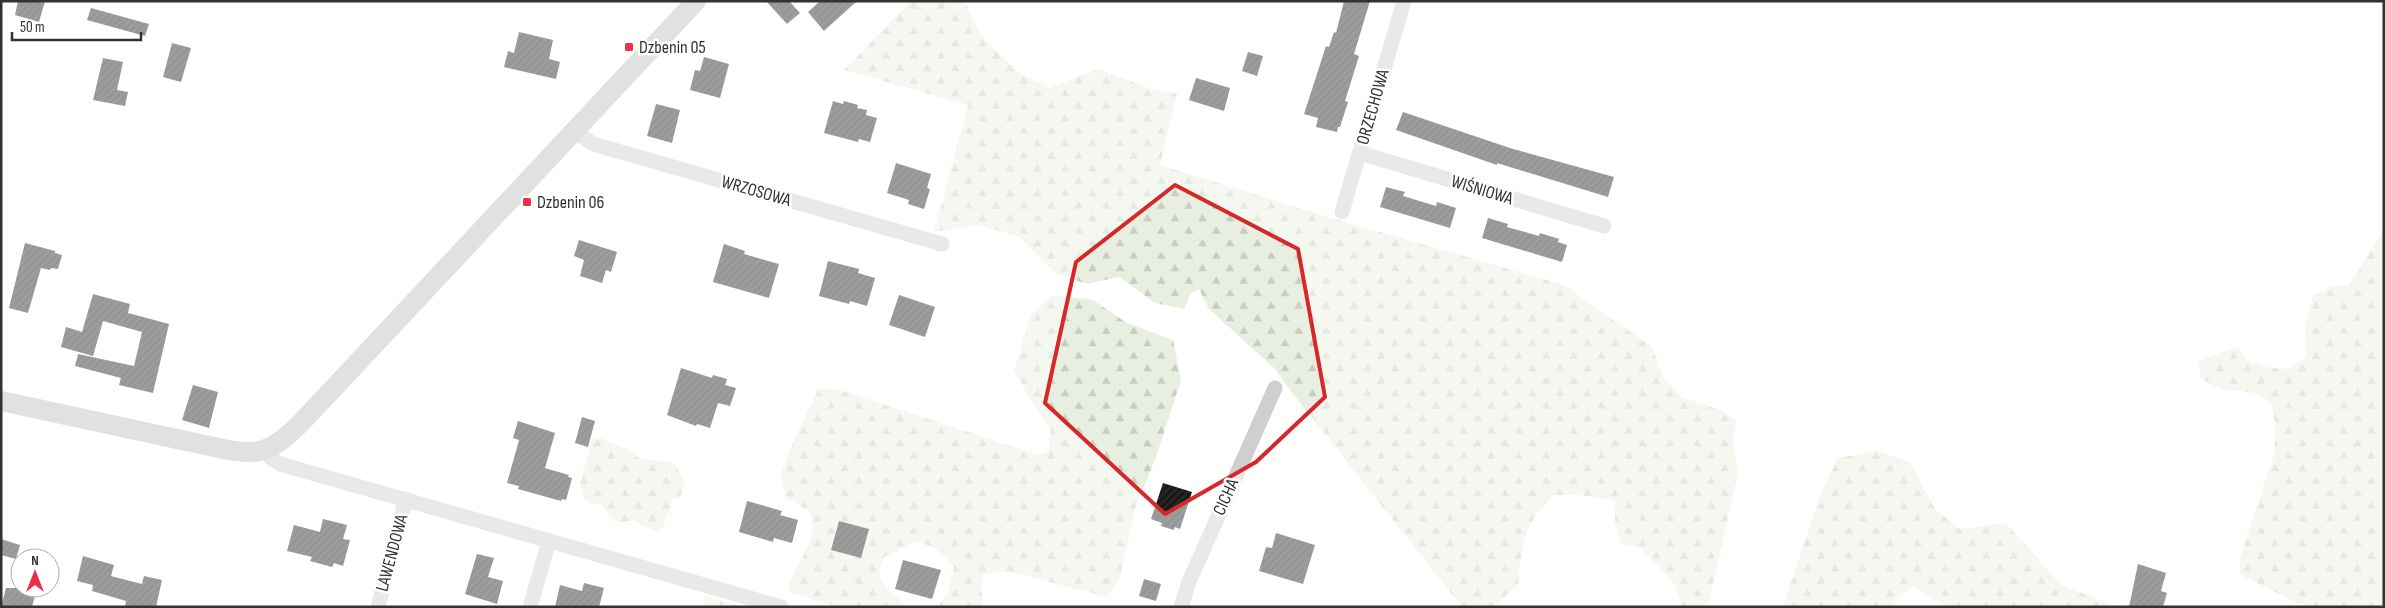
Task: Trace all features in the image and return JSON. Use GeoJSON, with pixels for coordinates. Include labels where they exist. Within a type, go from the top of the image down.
{"type":"FeatureCollection","features":[{"type":"Feature","properties":{"kind":"street"},"geometry":{"type":"LineString","coordinates":[[1,401],[228,450],[246,453],[266,450],[278,442],[306,416],[696,1]]}},
{"type":"Feature","properties":{"kind":"street","name":"ORZECHOWA"},"geometry":{"type":"LineString","coordinates":[[1342,212],[1404,1]]}},
{"type":"Feature","properties":{"kind":"street","name":"WRZOSOWA"},"geometry":{"type":"LineString","coordinates":[[574,131],[593,144],[942,244]]}},
{"type":"Feature","properties":{"kind":"street","name":"WIŚNIOWA"},"geometry":{"type":"LineString","coordinates":[[1360,154],[1604,226]]}},
{"type":"Feature","properties":{"kind":"street","name":"CICHA"},"geometry":{"type":"LineString","coordinates":[[1180,607],[1188,582],[1275,388]]}},
{"type":"Feature","properties":{"kind":"street"},"geometry":{"type":"LineString","coordinates":[[266,450],[280,464],[781,607]]}},
{"type":"Feature","properties":{"kind":"street","name":"LAWENDOWA"},"geometry":{"type":"LineString","coordinates":[[378,607],[406,500]]}},
{"type":"Feature","properties":{"kind":"street"},"geometry":{"type":"LineString","coordinates":[[530,607],[549,540]]}},
{"type":"Feature","properties":{"kind":"highlighted area"},"geometry":{"type":"Polygon","coordinates":[[[1175,185],[1298,249],[1325,397],[1256,462],[1165,514],[1045,403],[1076,262],[1175,185]]]}},
{"type":"Feature","properties":{"kind":"green space"},"geometry":{"type":"Polygon","coordinates":[[[911,1],[959,1],[966,4],[981,37],[1018,72],[1049,88],[1098,69],[1151,89],[1177,94],[1160,165],[1328,217],[1564,285],[1652,347],[1663,376],[1681,397],[1721,410],[1737,421],[1733,439],[1738,473],[1708,607],[1682,607],[1674,584],[1641,548],[1621,544],[1615,523],[1615,501],[1580,495],[1554,495],[1536,515],[1530,525],[1523,546],[1518,585],[1493,607],[1462,607],[1274,368],[1209,309],[1199,289],[1191,293],[1184,309],[1155,303],[1119,277],[1087,284],[1057,274],[1020,237],[978,225],[934,232],[968,105],[844,70],[911,1]]]}},
{"type":"Feature","properties":{"kind":"green space"},"geometry":{"type":"Polygon","coordinates":[[[2384,229],[2384,607],[2306,607],[2240,575],[2240,558],[2275,452],[2275,423],[2271,403],[2255,393],[2220,389],[2200,378],[2199,362],[2239,347],[2245,359],[2265,367],[2286,369],[2306,357],[2305,327],[2313,295],[2332,286],[2349,285],[2384,229]]]}},
{"type":"Feature","properties":{"kind":"green space"},"geometry":{"type":"Polygon","coordinates":[[[1053,295],[1093,300],[1127,323],[1173,340],[1181,380],[1156,457],[1135,509],[1120,577],[1107,597],[1007,571],[984,574],[981,586],[983,607],[938,607],[949,590],[954,567],[935,549],[917,543],[907,545],[893,554],[885,556],[881,564],[880,572],[884,584],[888,590],[907,605],[906,607],[838,607],[791,593],[789,582],[801,561],[813,532],[810,511],[786,498],[780,476],[794,440],[819,388],[839,390],[1039,455],[1048,452],[1051,429],[1030,399],[1014,370],[1032,313],[1053,295]]]}},
{"type":"Feature","properties":{"kind":"green space"},"geometry":{"type":"Polygon","coordinates":[[[598,437],[627,449],[641,459],[673,462],[683,479],[684,487],[680,497],[672,499],[664,527],[656,531],[642,526],[635,521],[616,522],[601,505],[590,503],[584,499],[580,483],[593,438],[598,437]]]}},
{"type":"Feature","properties":{"kind":"green space"},"geometry":{"type":"Polygon","coordinates":[[[1877,451],[1910,462],[1935,509],[1960,529],[2006,523],[2062,586],[2114,605],[2134,607],[1947,607],[1913,586],[1898,597],[1893,607],[1783,607],[1820,495],[1838,458],[1877,451]]]}},
{"type":"Feature","properties":{"kind":"green space"},"geometry":{"type":"Polygon","coordinates":[[[706,596],[744,607],[703,607],[706,596]]]}},
{"type":"Feature","properties":{"kind":"building"},"geometry":{"type":"Polygon","coordinates":[[[18,1],[45,1],[39,22],[15,15],[18,1]]]}},
{"type":"Feature","properties":{"kind":"building"},"geometry":{"type":"Polygon","coordinates":[[[766,1],[789,1],[800,13],[787,24],[766,1]]]}},
{"type":"Feature","properties":{"kind":"building"},"geometry":{"type":"Polygon","coordinates":[[[820,1],[857,1],[824,31],[808,12],[820,1]]]}},
{"type":"Feature","properties":{"kind":"building"},"geometry":{"type":"Polygon","coordinates":[[[1344,1],[1370,1],[1354,54],[1359,56],[1345,101],[1348,102],[1337,132],[1316,127],[1318,118],[1304,114],[1326,46],[1329,47],[1334,32],[1336,33],[1344,1]]]}},
{"type":"Feature","properties":{"kind":"building"},"geometry":{"type":"Polygon","coordinates":[[[91,8],[149,24],[145,36],[87,20],[91,8]]]}},
{"type":"Feature","properties":{"kind":"building"},"geometry":{"type":"Polygon","coordinates":[[[519,32],[553,40],[549,59],[560,62],[556,79],[504,67],[508,51],[514,53],[519,32]]]}},
{"type":"Feature","properties":{"kind":"building"},"geometry":{"type":"Polygon","coordinates":[[[172,43],[191,48],[181,82],[163,77],[172,43]]]}},
{"type":"Feature","properties":{"kind":"building"},"geometry":{"type":"Polygon","coordinates":[[[1248,52],[1263,56],[1257,76],[1242,71],[1248,52]]]}},
{"type":"Feature","properties":{"kind":"building"},"geometry":{"type":"Polygon","coordinates":[[[704,57],[729,64],[720,98],[690,90],[695,70],[700,71],[704,57]]]}},
{"type":"Feature","properties":{"kind":"building"},"geometry":{"type":"Polygon","coordinates":[[[103,58],[123,62],[117,90],[128,92],[125,106],[93,100],[103,58]]]}},
{"type":"Feature","properties":{"kind":"building"},"geometry":{"type":"Polygon","coordinates":[[[1196,78],[1230,88],[1224,111],[1189,100],[1196,78]]]}},
{"type":"Feature","properties":{"kind":"building"},"geometry":{"type":"Polygon","coordinates":[[[833,101],[843,104],[844,101],[858,105],[857,108],[867,110],[866,115],[877,118],[870,142],[859,139],[858,142],[824,133],[833,101]]]}},
{"type":"Feature","properties":{"kind":"building"},"geometry":{"type":"Polygon","coordinates":[[[656,104],[680,110],[672,143],[647,136],[656,104]]]}},
{"type":"Feature","properties":{"kind":"building"},"geometry":{"type":"Polygon","coordinates":[[[1403,112],[1513,149],[1614,177],[1608,197],[1497,163],[1497,165],[1396,130],[1403,112]]]}},
{"type":"Feature","properties":{"kind":"building"},"geometry":{"type":"Polygon","coordinates":[[[896,163],[931,174],[927,188],[930,189],[924,209],[908,204],[909,200],[887,193],[896,163]]]}},
{"type":"Feature","properties":{"kind":"building"},"geometry":{"type":"Polygon","coordinates":[[[1386,187],[1405,192],[1403,196],[1436,206],[1437,202],[1456,208],[1450,228],[1380,207],[1386,187]]]}},
{"type":"Feature","properties":{"kind":"building"},"geometry":{"type":"Polygon","coordinates":[[[1488,218],[1508,224],[1507,227],[1539,236],[1540,233],[1559,239],[1558,242],[1567,245],[1562,262],[1482,238],[1488,218]]]}},
{"type":"Feature","properties":{"kind":"building"},"geometry":{"type":"Polygon","coordinates":[[[579,240],[617,252],[611,272],[606,270],[602,283],[580,276],[584,260],[574,256],[579,240]]]}},
{"type":"Feature","properties":{"kind":"building"},"geometry":{"type":"Polygon","coordinates":[[[25,243],[55,251],[55,253],[62,255],[58,269],[41,268],[28,313],[9,308],[25,243]]]}},
{"type":"Feature","properties":{"kind":"building"},"geometry":{"type":"Polygon","coordinates":[[[724,244],[745,251],[744,254],[779,264],[769,298],[713,282],[724,244]]]}},
{"type":"Feature","properties":{"kind":"building"},"geometry":{"type":"Polygon","coordinates":[[[828,261],[859,269],[858,273],[875,278],[867,306],[850,301],[849,304],[819,296],[828,261]]]}},
{"type":"Feature","properties":{"kind":"building"},"geometry":{"type":"Polygon","coordinates":[[[93,294],[130,304],[128,313],[169,324],[153,393],[119,385],[121,378],[75,366],[78,354],[134,366],[142,332],[103,321],[93,356],[61,347],[66,327],[82,332],[93,294]]]}},
{"type":"Feature","properties":{"kind":"building"},"geometry":{"type":"Polygon","coordinates":[[[899,295],[935,307],[925,337],[889,325],[899,295]]]}},
{"type":"Feature","properties":{"kind":"building"},"geometry":{"type":"Polygon","coordinates":[[[681,368],[712,378],[713,375],[727,379],[725,385],[736,388],[730,406],[718,403],[710,428],[697,424],[696,426],[667,415],[681,368]]]}},
{"type":"Feature","properties":{"kind":"building"},"geometry":{"type":"Polygon","coordinates":[[[193,385],[218,392],[209,428],[182,420],[193,385]]]}},
{"type":"Feature","properties":{"kind":"building"},"geometry":{"type":"Polygon","coordinates":[[[582,417],[595,421],[588,447],[575,443],[582,417]]]}},
{"type":"Feature","properties":{"kind":"building"},"geometry":{"type":"Polygon","coordinates":[[[518,421],[555,433],[545,468],[569,475],[568,477],[572,478],[566,500],[562,499],[561,501],[518,489],[519,486],[507,483],[519,440],[513,438],[518,421]]]}},
{"type":"Feature","properties":{"kind":"building"},"geometry":{"type":"Polygon","coordinates":[[[1163,483],[1192,492],[1180,529],[1175,527],[1174,530],[1161,526],[1162,523],[1151,519],[1163,483]]]}},
{"type":"Feature","properties":{"kind":"building"},"geometry":{"type":"Polygon","coordinates":[[[747,501],[782,511],[780,515],[798,520],[792,543],[774,538],[773,542],[739,532],[747,501]]]}},
{"type":"Feature","properties":{"kind":"building"},"geometry":{"type":"Polygon","coordinates":[[[323,519],[347,525],[343,539],[350,540],[343,566],[334,563],[332,567],[310,561],[312,557],[287,551],[294,525],[320,532],[323,519]]]}},
{"type":"Feature","properties":{"kind":"building"},"geometry":{"type":"Polygon","coordinates":[[[839,521],[869,529],[861,558],[831,550],[839,521]]]}},
{"type":"Feature","properties":{"kind":"building"},"geometry":{"type":"Polygon","coordinates":[[[1276,533],[1315,545],[1303,584],[1259,571],[1266,547],[1272,548],[1276,533]]]}},
{"type":"Feature","properties":{"kind":"building"},"geometry":{"type":"Polygon","coordinates":[[[1,539],[20,545],[19,548],[10,548],[10,557],[1,555],[1,539]]]}},
{"type":"Feature","properties":{"kind":"building"},"geometry":{"type":"Polygon","coordinates":[[[477,554],[494,558],[488,577],[503,581],[497,604],[465,594],[477,554]]]}},
{"type":"Feature","properties":{"kind":"building"},"geometry":{"type":"Polygon","coordinates":[[[83,556],[114,565],[111,576],[142,584],[144,576],[162,580],[156,607],[125,607],[126,601],[92,591],[93,585],[77,581],[83,556]]]}},
{"type":"Feature","properties":{"kind":"building"},"geometry":{"type":"Polygon","coordinates":[[[903,560],[941,570],[932,599],[895,589],[903,560]]]}},
{"type":"Feature","properties":{"kind":"building"},"geometry":{"type":"Polygon","coordinates":[[[2138,564],[2166,573],[2161,591],[2167,593],[2163,607],[2129,607],[2138,564]]]}},
{"type":"Feature","properties":{"kind":"building"},"geometry":{"type":"Polygon","coordinates":[[[1144,579],[1161,584],[1156,601],[1139,596],[1144,579]]]}},
{"type":"Feature","properties":{"kind":"building"},"geometry":{"type":"Polygon","coordinates":[[[584,583],[604,588],[599,607],[555,607],[560,585],[582,591],[584,583]]]}},
{"type":"Feature","properties":{"kind":"building"},"geometry":{"type":"Polygon","coordinates":[[[6,588],[10,588],[10,598],[34,598],[32,607],[1,607],[6,588]]]}},
{"type":"Feature","properties":{"kind":"place","name":"Dzbenin 05"},"geometry":{"type":"Point","coordinates":[629,47]}},
{"type":"Feature","properties":{"kind":"place","name":"Dzbenin 06"},"geometry":{"type":"Point","coordinates":[527,202]}}]}
